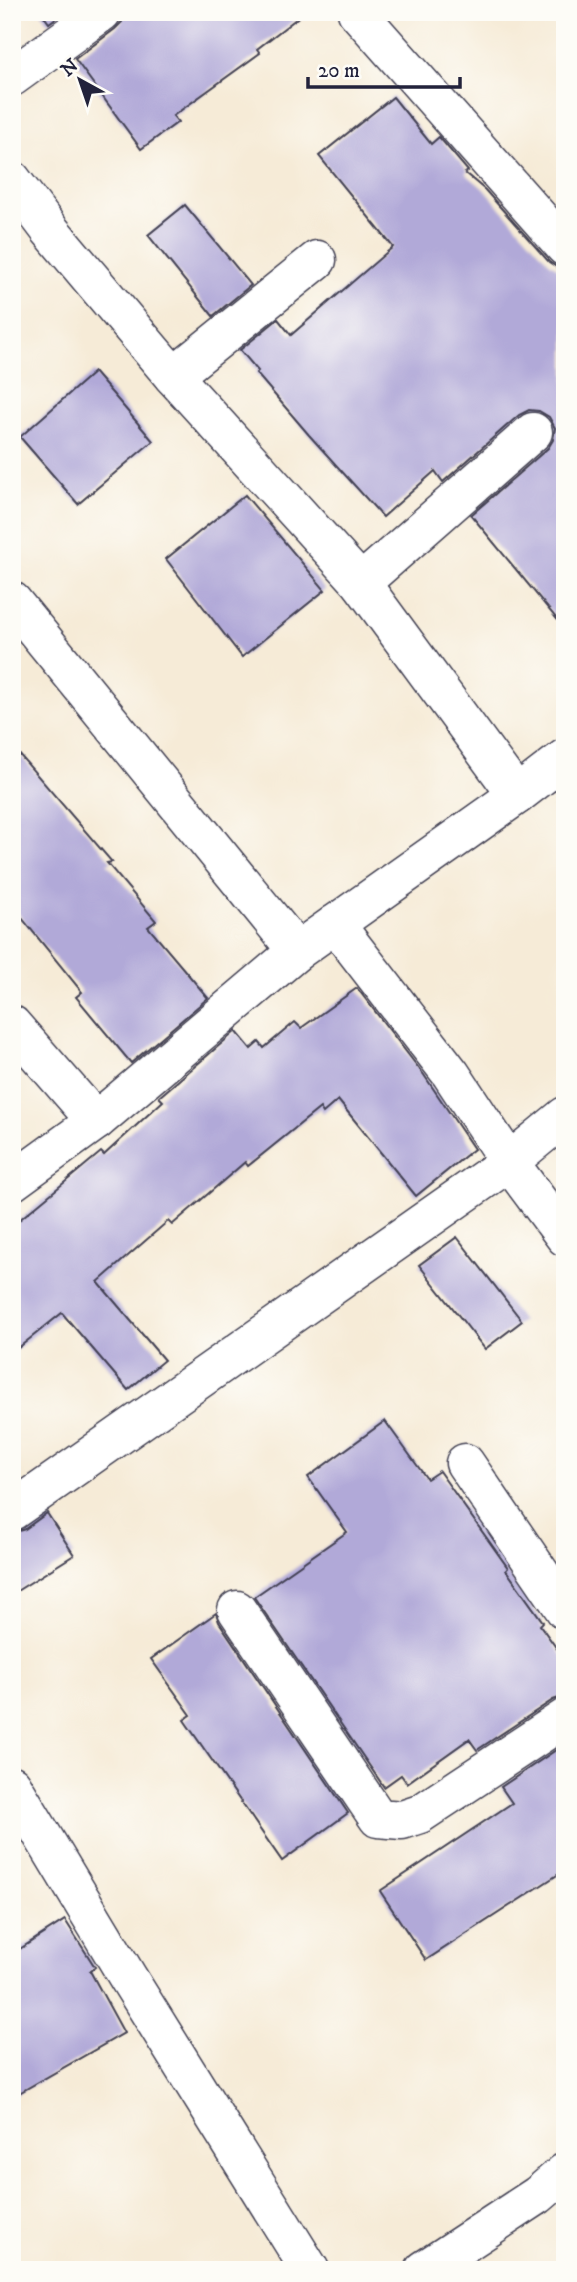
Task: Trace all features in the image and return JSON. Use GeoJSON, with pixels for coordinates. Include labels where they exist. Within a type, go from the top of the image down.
{"type":"FeatureCollection","features":[{"type":"Feature","properties":{"kind":"street"},"geometry":{"type":"LineString","coordinates":[[12,77],[102,12]]}},
{"type":"Feature","properties":{"kind":"street"},"geometry":{"type":"LineString","coordinates":[[357,12],[565,247]]}},
{"type":"Feature","properties":{"kind":"street"},"geometry":{"type":"LineString","coordinates":[[12,180],[49,229],[173,376],[360,583],[517,795]]}},
{"type":"Feature","properties":{"kind":"street"},"geometry":{"type":"LineString","coordinates":[[173,376],[317,260]]}},
{"type":"Feature","properties":{"kind":"street"},"geometry":{"type":"LineString","coordinates":[[360,583],[533,432]]}},
{"type":"Feature","properties":{"kind":"street"},"geometry":{"type":"LineString","coordinates":[[12,601],[297,951]]}},
{"type":"Feature","properties":{"kind":"street"},"geometry":{"type":"LineString","coordinates":[[12,1182],[96,1121],[297,951],[565,758]]}},
{"type":"Feature","properties":{"kind":"street"},"geometry":{"type":"LineString","coordinates":[[335,924],[451,1074],[509,1162],[565,1237]]}},
{"type":"Feature","properties":{"kind":"street"},"geometry":{"type":"LineString","coordinates":[[12,1024],[96,1121]]}},
{"type":"Feature","properties":{"kind":"street"},"geometry":{"type":"LineString","coordinates":[[12,1511],[509,1162],[565,1116]]}},
{"type":"Feature","properties":{"kind":"street"},"geometry":{"type":"LineString","coordinates":[[465,1463],[565,1610]]}},
{"type":"Feature","properties":{"kind":"street"},"geometry":{"type":"LineString","coordinates":[[237,1609],[378,1818],[402,1820],[420,1814],[565,1718]]}},
{"type":"Feature","properties":{"kind":"street"},"geometry":{"type":"LineString","coordinates":[[12,1784],[127,1976],[310,2270]]}},
{"type":"Feature","properties":{"kind":"street"},"geometry":{"type":"LineString","coordinates":[[424,2270],[538,2195],[565,2172]]}},
{"type":"Feature","properties":{"kind":"building"},"geometry":{"type":"Polygon","coordinates":[[[41,12],[64,12],[49,23],[41,12]]]}},
{"type":"Feature","properties":{"kind":"building"},"geometry":{"type":"Polygon","coordinates":[[[123,12],[305,12],[257,49],[260,53],[173,116],[178,122],[141,149],[75,59],[115,29],[122,22],[123,12]]]}},
{"type":"Feature","properties":{"kind":"building"},"geometry":{"type":"Polygon","coordinates":[[[393,97],[431,144],[439,137],[468,171],[465,173],[485,190],[549,262],[565,276],[565,629],[471,515],[548,448],[555,428],[549,417],[539,411],[529,410],[519,415],[443,482],[435,471],[383,517],[309,435],[240,350],[278,319],[291,335],[393,247],[319,156],[393,97]]]}},
{"type":"Feature","properties":{"kind":"building"},"geometry":{"type":"Polygon","coordinates":[[[185,205],[251,285],[213,316],[148,235],[185,205]]]}},
{"type":"Feature","properties":{"kind":"building"},"geometry":{"type":"Polygon","coordinates":[[[94,372],[153,441],[78,504],[20,437],[94,372]]]}},
{"type":"Feature","properties":{"kind":"building"},"geometry":{"type":"Polygon","coordinates":[[[245,495],[325,590],[242,657],[166,559],[245,495]]]}},
{"type":"Feature","properties":{"kind":"building"},"geometry":{"type":"Polygon","coordinates":[[[12,746],[112,862],[107,863],[156,921],[148,927],[208,998],[131,1063],[76,997],[82,992],[12,906],[12,746]]]}},
{"type":"Feature","properties":{"kind":"building"},"geometry":{"type":"Polygon","coordinates":[[[357,988],[424,1075],[474,1149],[416,1196],[338,1100],[323,1113],[320,1108],[248,1166],[245,1162],[172,1225],[168,1221],[98,1282],[164,1360],[128,1390],[62,1313],[12,1353],[12,1226],[101,1152],[104,1155],[163,1101],[159,1097],[236,1031],[251,1049],[259,1042],[264,1048],[295,1022],[301,1028],[357,988]]]}},
{"type":"Feature","properties":{"kind":"building"},"geometry":{"type":"Polygon","coordinates":[[[457,1237],[522,1321],[485,1349],[419,1265],[457,1237]]]}},
{"type":"Feature","properties":{"kind":"building"},"geometry":{"type":"Polygon","coordinates":[[[385,1421],[427,1479],[439,1471],[508,1568],[506,1570],[543,1622],[540,1625],[565,1660],[565,1696],[553,1700],[477,1750],[469,1739],[407,1783],[401,1775],[384,1787],[254,1597],[347,1532],[308,1477],[385,1421]]]}},
{"type":"Feature","properties":{"kind":"building"},"geometry":{"type":"Polygon","coordinates":[[[47,1513],[74,1555],[12,1594],[12,1533],[25,1529],[47,1513]]]}},
{"type":"Feature","properties":{"kind":"building"},"geometry":{"type":"Polygon","coordinates":[[[216,1613],[219,1622],[348,1813],[282,1861],[184,1720],[191,1715],[151,1659],[216,1613]]]}},
{"type":"Feature","properties":{"kind":"building"},"geometry":{"type":"Polygon","coordinates":[[[565,1744],[565,1870],[426,1960],[380,1891],[512,1803],[501,1787],[565,1744]]]}},
{"type":"Feature","properties":{"kind":"building"},"geometry":{"type":"Polygon","coordinates":[[[65,1920],[95,1967],[90,1971],[124,2033],[12,2097],[12,1954],[65,1920]]]}}]}
